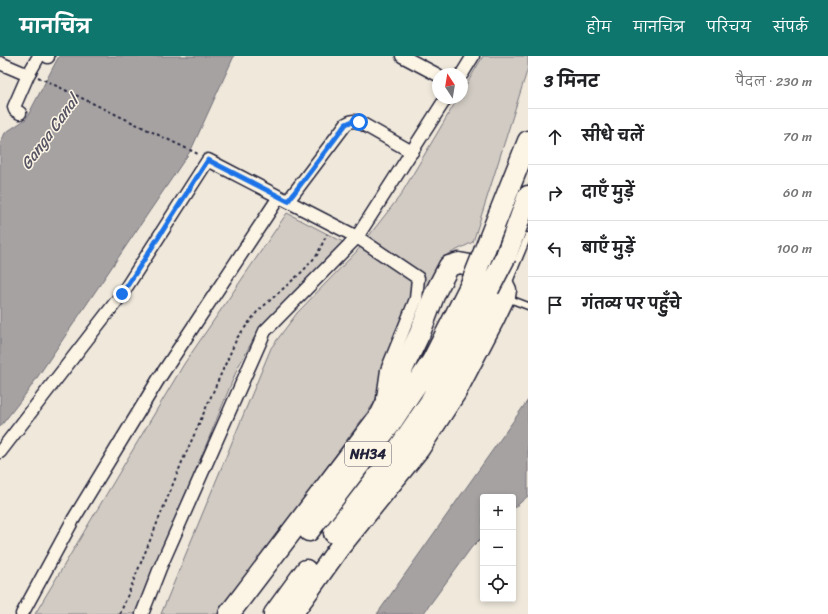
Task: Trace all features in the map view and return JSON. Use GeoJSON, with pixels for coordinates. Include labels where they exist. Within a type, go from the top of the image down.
{"type":"FeatureCollection","features":[{"type":"Feature","properties":{"kind":"highway","name":"NH34"},"geometry":{"type":"LineString","coordinates":[[493,290],[485,249],[528,141]]}},
{"type":"Feature","properties":{"kind":"highway","name":"NH34"},"geometry":{"type":"LineString","coordinates":[[274,614],[394,455],[430,402],[493,290],[528,196]]}},
{"type":"Feature","properties":{"kind":"highway"},"geometry":{"type":"LineString","coordinates":[[230,614],[381,413],[420,333],[435,293],[449,266],[459,263],[470,265],[503,284],[493,290],[493,321],[456,392],[419,449],[339,548],[292,614]]}},
{"type":"Feature","properties":{"kind":"highway","name":"NH34"},"geometry":{"type":"LineString","coordinates":[[247,614],[389,426],[432,361],[493,290]]}},
{"type":"Feature","properties":{"kind":"street"},"geometry":{"type":"LineString","coordinates":[[20,113],[15,110],[14,107],[32,75],[45,56]]}},
{"type":"Feature","properties":{"kind":"street"},"geometry":{"type":"LineString","coordinates":[[402,56],[432,72]]}},
{"type":"Feature","properties":{"kind":"street"},"geometry":{"type":"LineString","coordinates":[[466,68],[473,56]]}},
{"type":"Feature","properties":{"kind":"street"},"geometry":{"type":"LineString","coordinates":[[0,63],[32,75]]}},
{"type":"Feature","properties":{"kind":"street"},"geometry":{"type":"LineString","coordinates":[[142,614],[160,568],[265,332],[358,237],[442,104]]}},
{"type":"Feature","properties":{"kind":"street"},"geometry":{"type":"LineString","coordinates":[[22,614],[73,520],[158,380],[284,199],[346,124],[355,120],[412,152]]}},
{"type":"Feature","properties":{"kind":"street"},"geometry":{"type":"LineString","coordinates":[[0,452],[122,294],[208,160],[358,237],[418,278],[416,299],[387,370],[381,413]]}},
{"type":"Feature","properties":{"kind":"lane"},"geometry":{"type":"LineString","coordinates":[[528,236],[493,290],[528,306]]}},
{"type":"Feature","properties":{"kind":"path"},"geometry":{"type":"LineString","coordinates":[[32,75],[191,150]]}},
{"type":"Feature","properties":{"kind":"path"},"geometry":{"type":"LineString","coordinates":[[120,614],[182,462],[237,338],[256,312],[304,271],[317,255],[326,236],[329,222]]}},
{"type":"Feature","properties":{"kind":"shaded area"},"geometry":{"type":"Polygon","coordinates":[[[483,56],[528,56],[528,68],[473,242],[443,257],[374,403],[219,614],[161,614],[271,348],[297,313],[357,251],[400,196],[454,104],[468,104],[468,82],[483,56]]]}},
{"type":"Feature","properties":{"kind":"shaded area"},"geometry":{"type":"Polygon","coordinates":[[[287,213],[343,242],[259,329],[238,367],[137,614],[35,614],[184,364],[287,213]]]}},
{"type":"Feature","properties":{"kind":"water","name":"Ganga Canal"},"geometry":{"type":"Polygon","coordinates":[[[59,56],[234,56],[191,150],[28,391],[0,427],[0,144],[5,133],[26,119],[59,56]]]}},
{"type":"Feature","properties":{"kind":"water"},"geometry":{"type":"Polygon","coordinates":[[[528,400],[528,496],[516,506],[516,494],[480,494],[480,539],[471,548],[423,614],[377,614],[528,400]]]}},
{"type":"Feature","properties":{"kind":"route"},"geometry":{"type":"LineString","coordinates":[[122,294],[208,160],[288,201],[346,124],[355,120],[359,122]]}}]}
